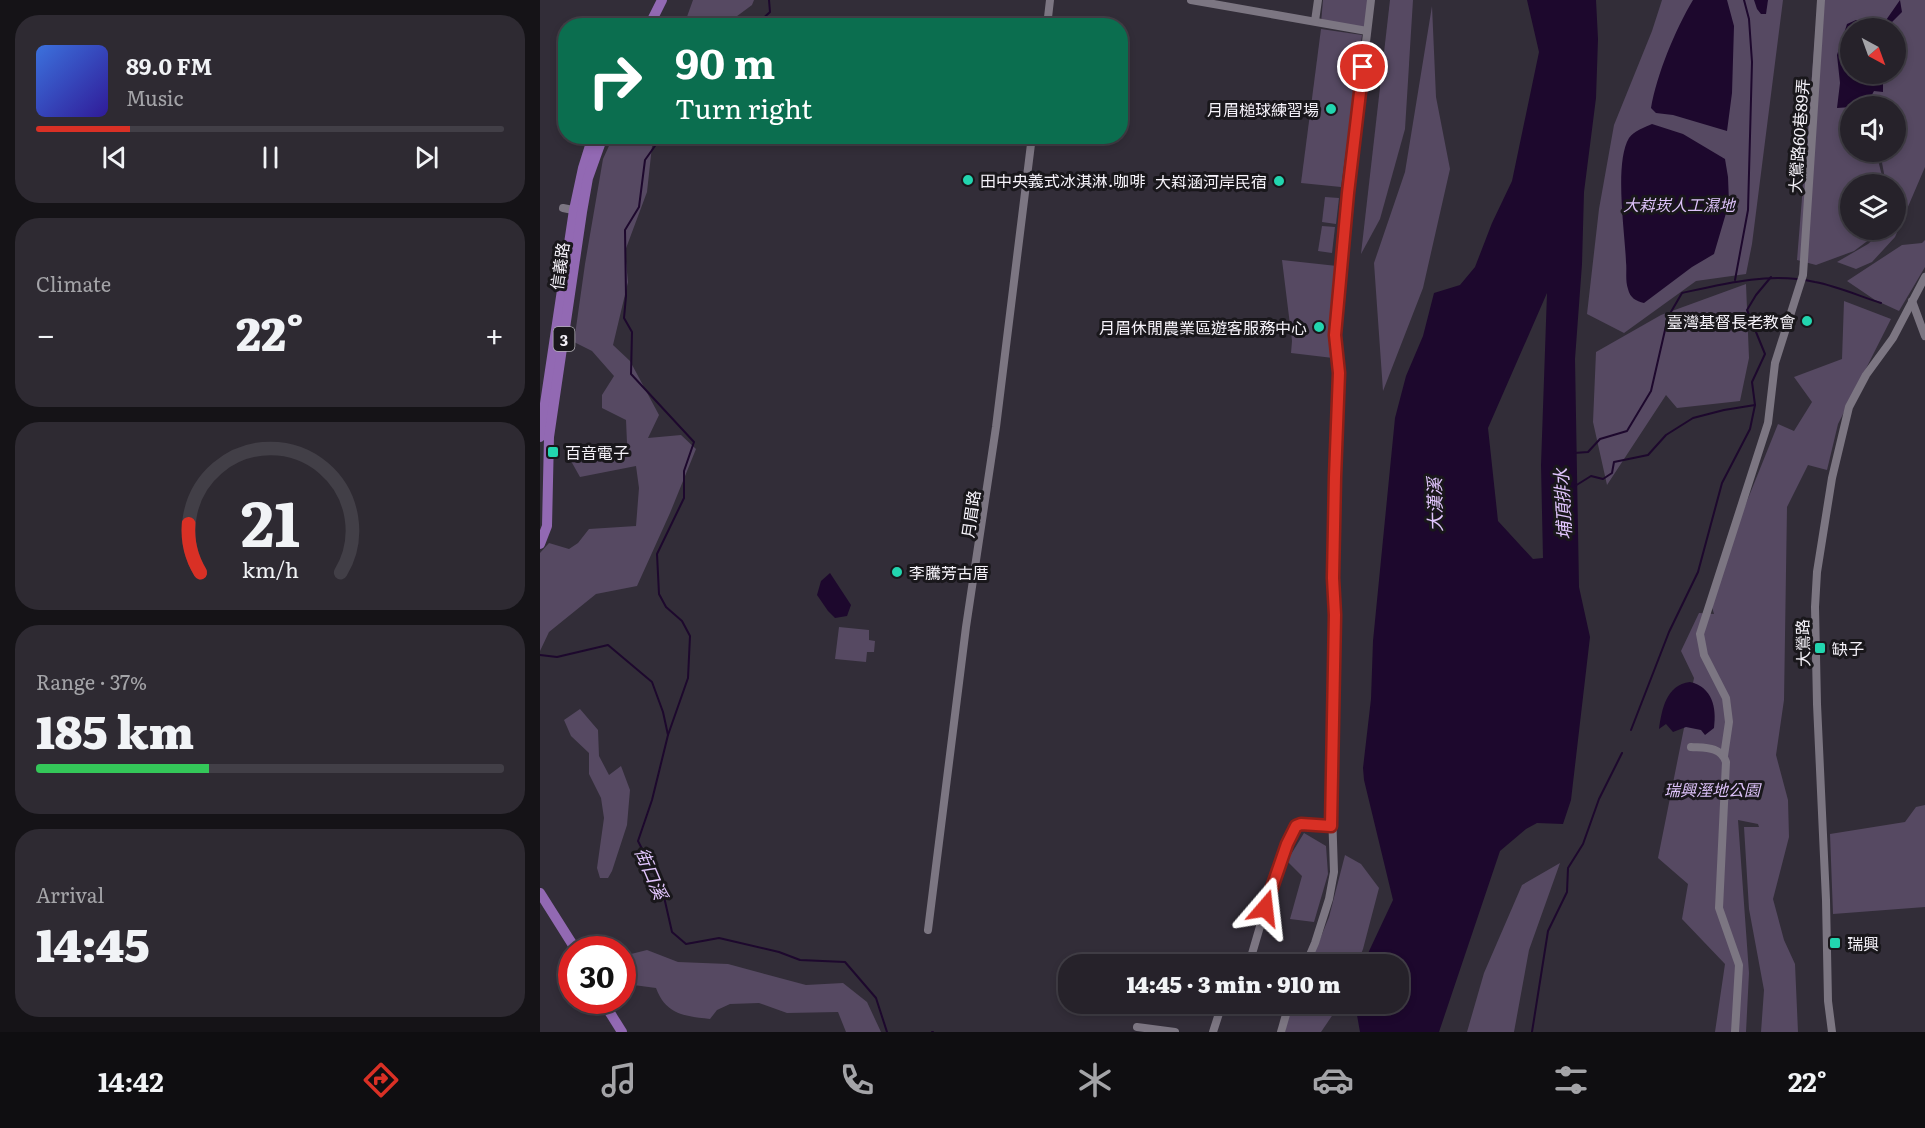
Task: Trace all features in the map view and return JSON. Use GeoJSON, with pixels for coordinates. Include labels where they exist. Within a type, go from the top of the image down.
{"type":"FeatureCollection","features":[{"type":"Feature","properties":{"kind":"main road"},"geometry":{"type":"LineString","coordinates":[[653,18],[662,0]]}},
{"type":"Feature","properties":{"kind":"main road"},"geometry":{"type":"LineString","coordinates":[[661,18],[670,0]]}},
{"type":"Feature","properties":{"kind":"main road","name":"信義路"},"geometry":{"type":"LineString","coordinates":[[540,437],[573,210],[590,144]]}},
{"type":"Feature","properties":{"kind":"main road","name":"信義路"},"geometry":{"type":"LineString","coordinates":[[540,543],[547,526],[544,447],[573,210],[600,144]]}},
{"type":"Feature","properties":{"kind":"main road"},"geometry":{"type":"LineString","coordinates":[[540,893],[567,936]]}},
{"type":"Feature","properties":{"kind":"main road"},"geometry":{"type":"LineString","coordinates":[[540,904],[561,936]]}},
{"type":"Feature","properties":{"kind":"main road"},"geometry":{"type":"LineString","coordinates":[[611,1014],[622,1032]]}},
{"type":"Feature","properties":{"kind":"main road"},"geometry":{"type":"LineString","coordinates":[[617,1014],[628,1032]]}},
{"type":"Feature","properties":{"kind":"street"},"geometry":{"type":"LineString","coordinates":[[1048,18],[1050,0]]}},
{"type":"Feature","properties":{"kind":"street"},"geometry":{"type":"LineString","coordinates":[[1191,0],[1368,31]]}},
{"type":"Feature","properties":{"kind":"street"},"geometry":{"type":"LineString","coordinates":[[1315,21],[1318,0]]}},
{"type":"Feature","properties":{"kind":"street"},"geometry":{"type":"LineString","coordinates":[[1310,954],[1329,899],[1334,872],[1331,826],[1335,615],[1333,578],[1339,373],[1335,335],[1348,193],[1371,0]]}},
{"type":"Feature","properties":{"kind":"street","name":"大鶯路60巷89弄"},"geometry":{"type":"LineString","coordinates":[[1735,1032],[1739,965],[1719,908],[1726,762],[1724,756],[1729,722],[1726,698],[1704,655],[1700,634],[1768,423],[1775,363],[1803,275],[1821,0]]}},
{"type":"Feature","properties":{"kind":"street","name":"月眉路"},"geometry":{"type":"LineString","coordinates":[[928,930],[966,627],[996,427],[1031,144]]}},
{"type":"Feature","properties":{"kind":"street","name":"大鶯路"},"geometry":{"type":"LineString","coordinates":[[1832,1032],[1828,1001],[1826,900],[1816,704],[1817,572],[1832,478],[1849,407],[1866,375],[1893,338],[1925,277]]}},
{"type":"Feature","properties":{"kind":"street"},"geometry":{"type":"LineString","coordinates":[[1912,301],[1925,336]]}},
{"type":"Feature","properties":{"kind":"street"},"geometry":{"type":"LineString","coordinates":[[1691,747],[1714,749],[1720,751],[1724,756]]}},
{"type":"Feature","properties":{"kind":"street"},"geometry":{"type":"LineString","coordinates":[[1252,954],[1271,889],[1296,826],[1301,824],[1331,826]]}},
{"type":"Feature","properties":{"kind":"street"},"geometry":{"type":"LineString","coordinates":[[1213,1032],[1219,1014]]}},
{"type":"Feature","properties":{"kind":"street"},"geometry":{"type":"LineString","coordinates":[[1281,1032],[1286,1014]]}},
{"type":"Feature","properties":{"kind":"street"},"geometry":{"type":"LineString","coordinates":[[1137,1027],[1175,1032]]}},
{"type":"Feature","properties":{"kind":"green space"},"geometry":{"type":"Polygon","coordinates":[[[693,0],[754,0],[752,5],[734,18],[687,18],[693,0]]]}},
{"type":"Feature","properties":{"kind":"green space"},"geometry":{"type":"Polygon","coordinates":[[[1323,0],[1370,0],[1367,30],[1321,23],[1323,0]]]}},
{"type":"Feature","properties":{"kind":"green space"},"geometry":{"type":"Polygon","coordinates":[[[1390,0],[1413,0],[1405,129],[1380,219],[1361,254],[1390,0]]]}},
{"type":"Feature","properties":{"kind":"green space","name":"大嵙崁人工濕地"},"geometry":{"type":"Polygon","coordinates":[[[1662,0],[1783,0],[1752,244],[1746,274],[1696,281],[1624,333],[1587,314],[1599,209],[1614,125],[1662,0]]]}},
{"type":"Feature","properties":{"kind":"green space"},"geometry":{"type":"Polygon","coordinates":[[[1818,0],[1925,0],[1925,167],[1906,211],[1906,174],[1884,174],[1882,162],[1906,162],[1906,96],[1840,96],[1840,162],[1878,162],[1882,174],[1840,174],[1840,240],[1869,240],[1854,251],[1816,265],[1797,260],[1818,0]]]}},
{"type":"Feature","properties":{"kind":"green space"},"geometry":{"type":"Polygon","coordinates":[[[1432,6],[1436,97],[1450,169],[1423,288],[1383,391],[1374,263],[1405,172],[1432,6]]]}},
{"type":"Feature","properties":{"kind":"green space","name":"月眉槌球練習場"},"geometry":{"type":"Polygon","coordinates":[[[1321,29],[1362,35],[1341,187],[1301,183],[1321,29]]]}},
{"type":"Feature","properties":{"kind":"green space"},"geometry":{"type":"Polygon","coordinates":[[[610,144],[652,144],[647,192],[625,251],[628,282],[613,345],[630,361],[659,415],[648,438],[681,435],[696,449],[637,586],[596,594],[549,632],[540,651],[540,553],[549,543],[569,549],[578,543],[589,529],[636,526],[639,488],[636,466],[580,477],[571,461],[627,443],[626,420],[602,408],[602,395],[614,376],[592,351],[574,342],[603,159],[610,144]]]}},
{"type":"Feature","properties":{"kind":"green space"},"geometry":{"type":"Polygon","coordinates":[[[1325,197],[1339,198],[1336,224],[1322,222],[1325,197]]]}},
{"type":"Feature","properties":{"kind":"green space"},"geometry":{"type":"Polygon","coordinates":[[[1322,226],[1335,227],[1332,253],[1318,251],[1322,226]]]}},
{"type":"Feature","properties":{"kind":"green space"},"geometry":{"type":"Polygon","coordinates":[[[1873,240],[1892,240],[1872,262],[1856,269],[1837,262],[1873,240]]]}},
{"type":"Feature","properties":{"kind":"green space"},"geometry":{"type":"Polygon","coordinates":[[[1925,240],[1925,267],[1899,311],[1875,300],[1847,281],[1902,245],[1922,243],[1925,240]]]}},
{"type":"Feature","properties":{"kind":"green space"},"geometry":{"type":"Polygon","coordinates":[[[1282,260],[1337,266],[1333,358],[1291,353],[1292,341],[1282,260]]]}},
{"type":"Feature","properties":{"kind":"green space"},"geometry":{"type":"Polygon","coordinates":[[[1746,284],[1749,358],[1740,401],[1677,408],[1666,395],[1607,485],[1593,422],[1596,352],[1661,315],[1746,284]]]}},
{"type":"Feature","properties":{"kind":"green space","name":"瑞興溼地公園"},"geometry":{"type":"Polygon","coordinates":[[[1844,301],[1891,319],[1838,424],[1827,470],[1808,465],[1787,507],[1784,700],[1776,755],[1788,800],[1789,837],[1773,899],[1784,940],[1795,964],[1798,1032],[1761,1032],[1764,990],[1749,909],[1744,827],[1759,827],[1758,824],[1738,820],[1749,973],[1746,1032],[1715,1032],[1725,964],[1682,919],[1688,884],[1658,858],[1694,678],[1681,651],[1699,613],[1714,614],[1712,607],[1741,516],[1778,424],[1794,431],[1812,402],[1794,377],[1842,359],[1844,301]]]}},
{"type":"Feature","properties":{"kind":"green space"},"geometry":{"type":"Polygon","coordinates":[[[839,627],[869,630],[869,640],[875,641],[874,652],[867,652],[866,662],[835,659],[839,627]]]}},
{"type":"Feature","properties":{"kind":"green space"},"geometry":{"type":"Polygon","coordinates":[[[580,709],[598,730],[599,756],[609,775],[621,766],[630,790],[627,825],[608,878],[600,878],[597,868],[604,818],[601,798],[589,774],[589,753],[571,736],[564,720],[580,709]]]}},
{"type":"Feature","properties":{"kind":"green space"},"geometry":{"type":"Polygon","coordinates":[[[1925,805],[1925,907],[1833,914],[1830,834],[1905,822],[1916,807],[1925,805]]]}},
{"type":"Feature","properties":{"kind":"green space"},"geometry":{"type":"Polygon","coordinates":[[[1304,833],[1326,846],[1328,874],[1314,922],[1290,919],[1302,876],[1287,861],[1304,833]]]}},
{"type":"Feature","properties":{"kind":"green space"},"geometry":{"type":"Polygon","coordinates":[[[1345,855],[1361,864],[1379,888],[1361,954],[1314,954],[1329,917],[1345,855]]]}},
{"type":"Feature","properties":{"kind":"green space"},"geometry":{"type":"Polygon","coordinates":[[[1560,863],[1529,950],[1514,1032],[1467,1032],[1484,973],[1522,885],[1560,863]]]}},
{"type":"Feature","properties":{"kind":"green space"},"geometry":{"type":"Polygon","coordinates":[[[647,950],[678,962],[728,964],[806,985],[843,983],[867,1002],[881,1032],[846,1032],[838,1012],[787,1013],[759,1003],[730,1004],[717,1010],[710,1019],[677,1013],[665,1004],[656,988],[636,985],[636,953],[647,950]]]}},
{"type":"Feature","properties":{"kind":"green space"},"geometry":{"type":"Polygon","coordinates":[[[1333,1014],[1321,1032],[1285,1032],[1288,1015],[1333,1014]]]}},
{"type":"Feature","properties":{"kind":"water","name":"大漢溪"},"geometry":{"type":"Polygon","coordinates":[[[1527,0],[1596,0],[1598,39],[1596,98],[1584,192],[1582,264],[1575,359],[1579,587],[1590,637],[1571,800],[1563,824],[1537,823],[1526,829],[1500,851],[1439,1032],[1360,1032],[1357,1014],[1409,1014],[1409,954],[1368,954],[1393,900],[1363,768],[1395,418],[1406,376],[1423,336],[1434,293],[1460,285],[1475,267],[1512,181],[1539,52],[1527,0]],[[1547,293],[1488,428],[1498,521],[1533,559],[1543,558],[1541,465],[1547,293]]]}},
{"type":"Feature","properties":{"kind":"water"},"geometry":{"type":"Polygon","coordinates":[[[1693,0],[1727,0],[1734,26],[1732,93],[1727,131],[1673,115],[1656,113],[1651,108],[1668,52],[1693,0]]]}},
{"type":"Feature","properties":{"kind":"water"},"geometry":{"type":"Polygon","coordinates":[[[1754,0],[1768,0],[1766,14],[1761,14],[1754,0]]]}},
{"type":"Feature","properties":{"kind":"water"},"geometry":{"type":"Polygon","coordinates":[[[1900,0],[1902,12],[1896,18],[1887,18],[1900,0]]]}},
{"type":"Feature","properties":{"kind":"water"},"geometry":{"type":"Polygon","coordinates":[[[1840,46],[1840,83],[1837,55],[1840,46]]]}},
{"type":"Feature","properties":{"kind":"water"},"geometry":{"type":"Polygon","coordinates":[[[1840,83],[1883,84],[1883,92],[1874,91],[1871,96],[1840,96],[1840,108],[1837,108],[1840,83]]]}},
{"type":"Feature","properties":{"kind":"water"},"geometry":{"type":"Polygon","coordinates":[[[1652,124],[1683,134],[1725,159],[1729,203],[1714,254],[1692,267],[1644,303],[1632,297],[1627,286],[1621,181],[1622,164],[1629,138],[1637,131],[1652,124]]]}},
{"type":"Feature","properties":{"kind":"water"},"geometry":{"type":"Polygon","coordinates":[[[830,573],[851,605],[847,616],[835,618],[817,595],[821,581],[830,573]]]}},
{"type":"Feature","properties":{"kind":"water"},"geometry":{"type":"Polygon","coordinates":[[[1690,682],[1708,693],[1714,706],[1714,728],[1705,735],[1701,730],[1686,727],[1673,732],[1666,724],[1659,729],[1664,706],[1670,693],[1682,684],[1690,682]]]}},
{"type":"Feature","properties":{"kind":"waterway"},"geometry":{"type":"LineString","coordinates":[[764,18],[770,12],[769,0]]}},
{"type":"Feature","properties":{"kind":"waterway"},"geometry":{"type":"LineString","coordinates":[[1735,280],[1748,210],[1752,62],[1749,19],[1744,0]]}},
{"type":"Feature","properties":{"kind":"waterway"},"geometry":{"type":"LineString","coordinates":[[656,144],[645,160],[639,207],[625,230],[624,318],[632,332],[631,374],[694,442],[684,471],[684,498],[657,554],[659,594],[666,607],[682,621],[690,636],[688,678],[668,735]]}},
{"type":"Feature","properties":{"kind":"waterway"},"geometry":{"type":"LineString","coordinates":[[1631,730],[1669,632],[1698,572],[1722,483],[1750,429],[1755,405],[1752,382],[1765,354],[1747,310],[1771,277]]}},
{"type":"Feature","properties":{"kind":"waterway","name":"埔頂排水"},"geometry":{"type":"LineString","coordinates":[[1574,453],[1588,452],[1600,439],[1627,431],[1651,391],[1668,317],[1682,293],[1748,280],[1781,278],[1823,284],[1881,303]]}},
{"type":"Feature","properties":{"kind":"waterway"},"geometry":{"type":"LineString","coordinates":[[1575,486],[1591,476],[1603,479],[1612,473],[1614,462],[1648,455],[1666,435],[1693,418],[1755,405]]}},
{"type":"Feature","properties":{"kind":"waterway","name":"街口溪"},"geometry":{"type":"LineString","coordinates":[[540,655],[557,657],[608,645],[652,682],[663,712],[668,735],[652,800],[638,841],[662,888],[672,932],[686,944],[719,938],[779,952],[800,960],[845,962],[876,998],[887,1032]]}},
{"type":"Feature","properties":{"kind":"waterway"},"geometry":{"type":"LineString","coordinates":[[1532,1032],[1548,931],[1567,892],[1568,868],[1583,844],[1599,799],[1622,753]]}},
{"type":"Feature","properties":{"kind":"place","name":"月眉槌球練習場"},"geometry":{"type":"Point","coordinates":[1331,109]}},
{"type":"Feature","properties":{"kind":"place","name":"田中央義式冰淇淋.咖啡"},"geometry":{"type":"Point","coordinates":[968,180]}},
{"type":"Feature","properties":{"kind":"place","name":"大嵙涵河岸民宿"},"geometry":{"type":"Point","coordinates":[1279,181]}},
{"type":"Feature","properties":{"kind":"place","name":"臺灣基督長老教會"},"geometry":{"type":"Point","coordinates":[1807,321]}},
{"type":"Feature","properties":{"kind":"place","name":"月眉休閒農業區遊客服務中心"},"geometry":{"type":"Point","coordinates":[1319,327]}},
{"type":"Feature","properties":{"kind":"place","name":"百音電子"},"geometry":{"type":"Point","coordinates":[553,452]}},
{"type":"Feature","properties":{"kind":"place","name":"李騰芳古厝"},"geometry":{"type":"Point","coordinates":[897,572]}},
{"type":"Feature","properties":{"kind":"place","name":"缺子"},"geometry":{"type":"Point","coordinates":[1820,648]}},
{"type":"Feature","properties":{"kind":"place","name":"瑞興"},"geometry":{"type":"Point","coordinates":[1835,943]}},
{"type":"Feature","properties":{"kind":"route"},"geometry":{"type":"LineString","coordinates":[[1265,908],[1287,844],[1296,826],[1301,824],[1331,826],[1335,615],[1333,578],[1339,373],[1335,335],[1348,193],[1363,67]]}}]}
